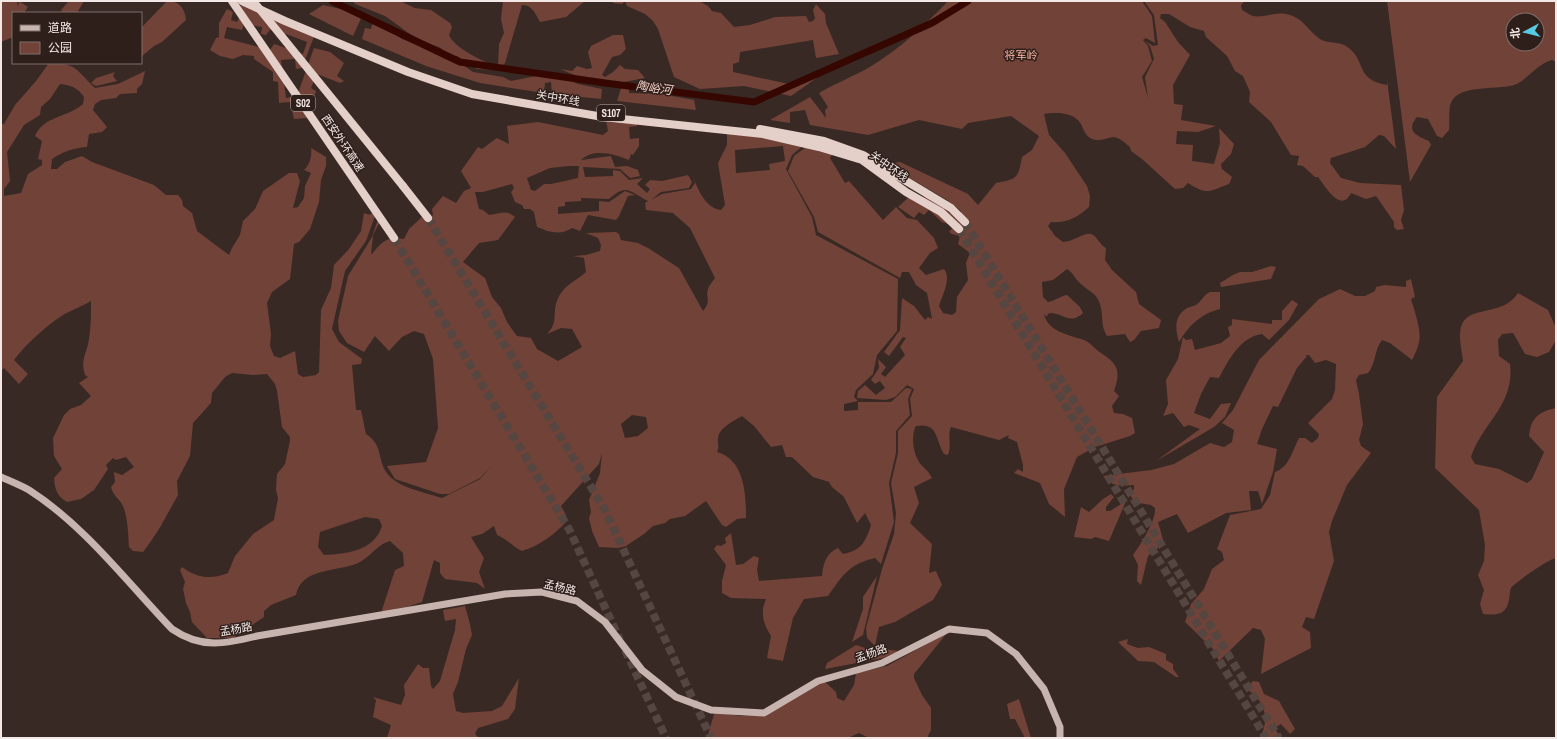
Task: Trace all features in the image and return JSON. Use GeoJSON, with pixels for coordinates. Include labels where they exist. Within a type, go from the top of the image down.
{"type":"FeatureCollection","features":[{"type":"Feature","properties":{"kind":"highway","name":"西安外环高速"},"geometry":{"type":"LineString","coordinates":[[232,1],[394,238]]}},
{"type":"Feature","properties":{"kind":"highway","name":"关中环线"},"geometry":{"type":"LineString","coordinates":[[242,1],[285,21],[408,72],[472,94],[603,117],[763,134],[819,147],[862,160],[906,192],[941,212],[959,228]]}},
{"type":"Feature","properties":{"kind":"highway","name":"西安外环高速"},"geometry":{"type":"LineString","coordinates":[[253,1],[428,218]]}},
{"type":"Feature","properties":{"kind":"highway","name":"关中环线"},"geometry":{"type":"LineString","coordinates":[[253,1],[411,69],[474,90],[608,113],[771,130],[824,141],[863,155],[951,208],[965,222]]}},
{"type":"Feature","properties":{"kind":"main road","name":"孟杨路"},"geometry":{"type":"LineString","coordinates":[[1,477],[28,490],[59,512],[85,535],[172,629],[185,638],[228,644],[257,636],[505,594],[542,592],[577,601],[605,622],[642,670],[676,697],[711,710],[764,713],[818,681],[882,663],[949,629],[987,633],[1016,654],[1044,689],[1060,727],[1060,738]]}},
{"type":"Feature","properties":{"kind":"green space"},"geometry":{"type":"Polygon","coordinates":[[[1,1],[17,1],[18,7],[19,1],[28,7],[25,12],[12,12],[12,37],[1,42],[1,1]]]}},
{"type":"Feature","properties":{"kind":"green space"},"geometry":{"type":"Polygon","coordinates":[[[69,1],[84,1],[78,12],[62,12],[61,10],[69,1]]]}},
{"type":"Feature","properties":{"kind":"green space"},"geometry":{"type":"Polygon","coordinates":[[[167,1],[175,2],[183,9],[186,20],[162,42],[154,46],[142,56],[142,27],[167,1]]]}},
{"type":"Feature","properties":{"kind":"green space"},"geometry":{"type":"Polygon","coordinates":[[[243,1],[315,34],[302,68],[296,69],[295,59],[281,60],[286,98],[297,96],[314,48],[330,52],[344,63],[337,76],[344,81],[340,83],[317,74],[311,88],[316,91],[307,118],[294,119],[290,102],[279,103],[278,82],[273,81],[273,72],[254,59],[254,56],[243,55],[233,59],[220,56],[210,50],[216,38],[219,37],[219,23],[227,9],[233,12],[231,20],[237,22],[240,16],[237,14],[243,1]],[[244,24],[242,30],[227,27],[224,38],[270,50],[274,44],[303,54],[307,42],[286,34],[282,39],[276,37],[279,29],[273,26],[266,35],[261,34],[262,27],[244,24]]]}},
{"type":"Feature","properties":{"kind":"green space"},"geometry":{"type":"Polygon","coordinates":[[[353,1],[400,1],[415,8],[431,10],[450,23],[452,27],[449,35],[457,45],[485,62],[498,67],[499,44],[504,33],[501,19],[503,1],[585,1],[566,17],[540,22],[531,8],[522,5],[505,63],[498,70],[477,69],[457,56],[447,55],[441,48],[417,39],[385,16],[355,4],[353,1]]]}},
{"type":"Feature","properties":{"kind":"green space"},"geometry":{"type":"Polygon","coordinates":[[[613,1],[625,1],[622,4],[613,3],[613,1]]]}},
{"type":"Feature","properties":{"kind":"green space"},"geometry":{"type":"Polygon","coordinates":[[[625,1],[699,1],[708,6],[712,11],[721,13],[734,27],[750,25],[775,17],[806,16],[809,22],[813,21],[815,18],[813,10],[816,4],[825,14],[826,23],[839,54],[816,58],[813,40],[740,52],[739,62],[733,64],[733,72],[789,84],[803,83],[807,78],[818,77],[791,96],[744,86],[700,89],[674,77],[658,29],[653,21],[645,14],[627,6],[625,1]]]}},
{"type":"Feature","properties":{"kind":"green space","name":"将军岭"},"geometry":{"type":"Polygon","coordinates":[[[948,1],[1142,1],[1152,16],[1155,43],[1146,38],[1143,40],[1148,46],[1152,61],[1142,77],[1148,98],[1145,77],[1154,59],[1150,46],[1145,41],[1153,46],[1158,45],[1154,15],[1144,1],[1245,1],[1241,5],[1242,10],[1253,16],[1286,14],[1297,18],[1323,41],[1343,44],[1353,51],[1365,74],[1369,78],[1387,85],[1387,80],[1396,149],[1384,136],[1379,135],[1365,147],[1331,158],[1330,163],[1341,178],[1360,183],[1401,185],[1404,210],[1401,220],[1404,229],[1397,230],[1394,227],[1394,222],[1376,196],[1366,199],[1351,193],[1347,199],[1343,201],[1338,200],[1329,192],[1318,177],[1315,177],[1303,166],[1297,165],[1299,156],[1291,155],[1271,122],[1249,102],[1250,92],[1243,76],[1235,71],[1227,56],[1206,37],[1204,31],[1190,27],[1169,14],[1161,14],[1160,18],[1165,22],[1178,42],[1190,55],[1173,85],[1174,104],[1183,105],[1181,120],[1216,126],[1198,132],[1177,131],[1176,144],[1193,145],[1192,161],[1214,164],[1220,143],[1219,128],[1234,144],[1231,154],[1221,164],[1222,169],[1232,177],[1229,184],[1208,191],[1199,189],[1188,183],[1183,188],[1175,189],[1131,151],[1130,147],[1120,139],[1113,137],[1095,140],[1086,135],[1081,124],[1074,117],[1059,113],[1044,114],[1049,135],[1065,153],[1087,186],[1090,196],[1089,207],[1080,214],[1067,221],[1051,222],[1048,226],[1055,236],[1063,242],[1087,234],[1095,236],[1106,248],[1105,260],[1112,270],[1136,292],[1139,304],[1161,320],[1159,328],[1141,331],[1134,340],[1130,342],[1125,334],[1107,336],[1102,322],[1100,302],[1095,295],[1081,284],[1070,271],[1067,269],[1053,280],[1042,282],[1043,297],[1048,302],[1067,295],[1080,307],[1083,313],[1074,318],[1054,313],[1049,313],[1046,317],[1044,313],[1049,324],[1054,328],[1065,334],[1086,341],[1111,361],[1117,373],[1114,391],[1119,396],[1112,406],[1114,413],[1123,414],[1132,418],[1135,433],[1095,447],[1077,457],[1064,489],[1065,517],[1049,504],[1040,483],[1014,473],[1018,469],[1023,472],[1023,465],[1017,442],[1008,438],[1009,435],[999,440],[951,427],[949,434],[950,448],[948,455],[944,454],[935,432],[932,429],[923,425],[916,426],[914,429],[913,443],[916,457],[932,478],[914,487],[919,503],[910,523],[932,544],[929,573],[936,571],[942,585],[933,600],[895,622],[879,627],[875,646],[867,638],[866,628],[882,569],[894,534],[896,513],[891,483],[898,453],[898,431],[912,416],[910,399],[914,389],[907,385],[895,397],[886,400],[857,398],[858,391],[865,385],[876,395],[885,388],[880,381],[875,384],[871,380],[879,368],[878,359],[886,367],[881,374],[885,377],[905,355],[900,347],[906,338],[903,337],[889,356],[884,352],[900,330],[902,298],[914,306],[925,320],[928,317],[932,319],[927,293],[916,285],[909,272],[902,272],[900,278],[818,232],[814,217],[788,171],[794,156],[810,144],[834,151],[830,158],[845,183],[849,181],[883,220],[896,207],[907,218],[917,220],[934,238],[938,248],[930,253],[919,268],[926,275],[944,269],[947,282],[939,306],[943,313],[952,315],[956,312],[957,297],[968,280],[966,263],[970,253],[958,244],[960,236],[949,232],[954,226],[942,222],[929,210],[924,215],[919,212],[914,218],[898,207],[908,198],[929,197],[957,218],[961,211],[947,200],[886,164],[900,162],[968,194],[978,205],[996,183],[1013,179],[1016,176],[1022,157],[1032,150],[1039,136],[1011,116],[968,123],[962,129],[919,120],[868,135],[810,125],[805,110],[790,112],[790,123],[770,120],[810,97],[826,118],[825,110],[828,107],[819,93],[867,69],[894,51],[931,19],[948,1]]]}},
{"type":"Feature","properties":{"kind":"green space"},"geometry":{"type":"Polygon","coordinates":[[[1387,1],[1556,1],[1556,62],[1552,60],[1542,64],[1517,84],[1471,90],[1455,97],[1450,106],[1449,130],[1442,138],[1437,136],[1428,119],[1417,117],[1412,129],[1417,135],[1429,141],[1431,145],[1410,182],[1387,1]]]}},
{"type":"Feature","properties":{"kind":"green space"},"geometry":{"type":"Polygon","coordinates":[[[323,5],[363,14],[353,36],[309,14],[323,5]]]}},
{"type":"Feature","properties":{"kind":"green space"},"geometry":{"type":"Polygon","coordinates":[[[369,16],[402,39],[440,53],[443,58],[456,60],[473,72],[503,77],[511,81],[551,73],[578,84],[602,89],[601,99],[552,94],[551,82],[545,83],[544,93],[480,83],[426,66],[362,39],[365,28],[371,29],[373,22],[368,19],[369,16]]]}},
{"type":"Feature","properties":{"kind":"green space"},"geometry":{"type":"Polygon","coordinates":[[[613,35],[623,35],[626,49],[620,55],[612,57],[602,75],[605,77],[620,65],[625,69],[638,70],[645,78],[608,85],[596,84],[560,69],[572,71],[577,66],[587,69],[592,68],[588,52],[591,46],[613,35]]]}},
{"type":"Feature","properties":{"kind":"green space"},"geometry":{"type":"Polygon","coordinates":[[[48,64],[65,64],[71,66],[95,88],[118,84],[145,71],[142,84],[137,89],[137,93],[120,94],[116,98],[101,100],[95,104],[93,110],[107,127],[102,132],[89,134],[87,147],[69,150],[52,159],[51,169],[57,169],[65,162],[82,156],[92,162],[154,185],[166,195],[178,195],[182,200],[183,206],[192,213],[197,231],[229,255],[240,235],[243,221],[255,209],[263,191],[289,173],[297,173],[300,181],[293,208],[298,207],[304,198],[305,186],[311,173],[304,170],[310,160],[311,148],[326,157],[326,166],[321,180],[319,202],[310,229],[299,242],[294,244],[290,279],[272,292],[267,303],[271,334],[270,346],[274,356],[280,358],[295,351],[298,374],[303,377],[316,375],[319,372],[321,310],[331,288],[334,265],[349,249],[361,231],[364,213],[370,215],[374,210],[375,216],[366,241],[345,271],[332,329],[339,342],[362,359],[361,364],[352,365],[356,410],[361,410],[366,434],[375,442],[386,472],[397,482],[404,486],[442,498],[480,479],[492,465],[480,478],[449,494],[440,494],[395,479],[387,466],[426,462],[438,428],[433,359],[424,334],[414,331],[402,337],[389,351],[375,336],[364,352],[347,343],[339,331],[338,321],[348,276],[372,237],[380,213],[382,218],[373,235],[371,255],[382,243],[389,239],[404,239],[409,229],[423,216],[427,220],[433,215],[432,209],[443,196],[456,203],[464,191],[471,188],[461,171],[478,147],[482,149],[497,138],[509,144],[507,126],[538,122],[603,135],[608,131],[605,115],[637,119],[637,126],[629,127],[630,139],[639,138],[639,146],[633,155],[631,154],[629,160],[611,154],[598,153],[586,156],[581,160],[611,156],[615,167],[627,166],[638,170],[640,176],[630,178],[620,169],[583,167],[585,177],[613,176],[613,170],[620,171],[629,180],[643,178],[637,184],[647,193],[650,189],[645,185],[650,180],[662,181],[688,175],[692,182],[689,188],[661,192],[651,200],[662,194],[691,189],[695,183],[692,175],[706,202],[721,210],[725,205],[718,163],[727,145],[727,130],[806,143],[792,155],[786,169],[812,217],[816,235],[898,279],[897,331],[877,355],[873,374],[856,390],[854,397],[858,401],[844,404],[844,411],[858,410],[858,402],[891,402],[906,388],[912,389],[908,399],[910,415],[896,431],[896,453],[889,483],[894,522],[881,564],[875,558],[866,560],[847,571],[828,596],[804,599],[793,618],[783,661],[767,658],[771,636],[763,618],[763,609],[766,599],[731,598],[722,593],[722,581],[726,565],[714,549],[717,545],[721,546],[726,543],[725,538],[731,533],[736,565],[743,564],[754,556],[759,558],[757,570],[759,581],[822,576],[824,563],[828,556],[838,548],[843,554],[849,553],[858,548],[865,540],[871,525],[865,513],[857,523],[844,497],[832,487],[829,482],[813,477],[792,457],[786,457],[782,445],[771,447],[754,426],[742,416],[723,428],[718,439],[717,452],[726,456],[733,462],[738,470],[742,479],[745,499],[746,518],[737,519],[726,527],[722,525],[706,501],[685,516],[670,519],[665,523],[653,526],[626,546],[618,548],[599,547],[592,531],[589,518],[591,512],[589,500],[600,473],[602,453],[599,464],[561,506],[566,515],[566,522],[546,540],[522,551],[497,535],[494,526],[482,534],[471,537],[484,558],[479,572],[485,589],[477,583],[445,579],[440,573],[440,563],[434,560],[422,602],[380,616],[395,570],[404,566],[403,553],[390,541],[381,545],[367,558],[358,563],[322,572],[305,579],[299,586],[296,595],[271,605],[264,611],[264,617],[233,638],[207,638],[192,622],[183,589],[185,582],[180,570],[182,567],[193,574],[204,577],[216,577],[228,573],[235,556],[253,534],[274,520],[278,498],[276,490],[277,474],[285,464],[290,441],[290,437],[282,427],[275,384],[267,374],[253,375],[232,373],[225,377],[212,393],[211,403],[193,423],[190,456],[177,481],[178,495],[160,528],[143,552],[133,551],[129,547],[128,526],[125,511],[120,501],[113,493],[111,487],[115,482],[114,472],[122,475],[134,467],[126,457],[116,460],[113,458],[106,465],[108,469],[94,490],[81,499],[67,502],[59,495],[55,486],[54,478],[62,469],[54,456],[53,438],[64,415],[70,409],[81,405],[91,396],[79,383],[88,377],[85,375],[83,365],[90,334],[91,301],[54,321],[24,348],[14,360],[28,374],[19,384],[4,368],[1,371],[1,124],[4,124],[15,105],[48,64]],[[60,84],[50,99],[41,107],[40,115],[24,125],[7,152],[10,181],[4,189],[4,196],[21,193],[28,174],[42,165],[42,160],[38,159],[42,141],[35,136],[39,129],[44,124],[71,112],[83,104],[84,97],[79,91],[68,85],[60,84]],[[783,146],[735,150],[736,173],[770,170],[769,164],[785,161],[783,146]],[[579,166],[550,168],[527,178],[531,190],[535,191],[544,184],[551,184],[578,178],[579,166]],[[512,184],[483,192],[475,192],[479,209],[483,210],[489,215],[509,213],[515,217],[498,240],[479,243],[463,262],[485,278],[492,297],[501,308],[507,322],[517,336],[531,338],[537,349],[558,361],[582,347],[572,329],[561,328],[547,334],[553,325],[557,301],[563,291],[586,272],[584,258],[573,256],[586,255],[600,251],[601,245],[598,238],[586,233],[616,232],[619,234],[621,240],[638,243],[648,248],[679,268],[703,311],[706,307],[708,302],[708,289],[715,278],[690,228],[673,213],[646,210],[645,203],[648,201],[628,190],[624,190],[615,194],[609,199],[581,198],[581,201],[565,202],[565,206],[558,207],[558,214],[599,211],[599,201],[609,202],[625,191],[635,195],[628,196],[616,220],[588,215],[580,231],[572,228],[559,233],[550,232],[537,227],[534,212],[530,209],[524,209],[522,205],[515,202],[511,192],[514,188],[512,184]],[[632,415],[621,424],[625,438],[638,436],[648,428],[646,417],[632,415]],[[365,517],[320,532],[318,547],[324,555],[342,554],[359,550],[366,546],[373,541],[382,526],[379,519],[365,517]]]}},
{"type":"Feature","properties":{"kind":"green space"},"geometry":{"type":"Polygon","coordinates":[[[115,72],[113,76],[117,81],[96,86],[91,83],[96,78],[115,72]]]}},
{"type":"Feature","properties":{"kind":"green space"},"geometry":{"type":"Polygon","coordinates":[[[621,88],[629,88],[629,93],[661,94],[694,100],[696,110],[617,101],[621,88]]]}},
{"type":"Feature","properties":{"kind":"green space"},"geometry":{"type":"Polygon","coordinates":[[[1271,266],[1276,267],[1271,279],[1221,287],[1220,283],[1240,272],[1252,272],[1271,266]]]}},
{"type":"Feature","properties":{"kind":"green space"},"geometry":{"type":"Polygon","coordinates":[[[1411,279],[1415,297],[1411,299],[1420,338],[1412,360],[1390,343],[1382,340],[1379,344],[1371,369],[1368,373],[1359,375],[1356,380],[1363,424],[1359,440],[1361,446],[1371,453],[1347,485],[1332,521],[1329,532],[1334,561],[1314,619],[1306,617],[1302,627],[1310,632],[1311,648],[1261,674],[1265,639],[1261,630],[1253,628],[1219,661],[1213,649],[1185,622],[1191,604],[1204,589],[1212,569],[1224,560],[1222,552],[1217,549],[1230,515],[1261,509],[1270,495],[1275,472],[1284,467],[1299,438],[1305,438],[1312,443],[1318,438],[1319,434],[1308,423],[1332,399],[1335,390],[1336,364],[1326,360],[1315,363],[1309,355],[1305,355],[1307,356],[1297,368],[1278,407],[1273,406],[1262,429],[1257,444],[1277,449],[1273,472],[1262,504],[1258,491],[1249,491],[1251,510],[1226,513],[1188,533],[1177,514],[1158,522],[1164,543],[1148,556],[1141,585],[1137,581],[1138,565],[1133,555],[1151,526],[1155,508],[1151,505],[1134,502],[1130,494],[1134,489],[1134,485],[1113,484],[1106,480],[1103,476],[1151,470],[1174,464],[1210,443],[1224,447],[1232,442],[1234,430],[1222,423],[1233,410],[1259,360],[1319,299],[1340,289],[1355,296],[1365,296],[1375,291],[1376,287],[1385,285],[1406,287],[1406,281],[1411,279]]]}},
{"type":"Feature","properties":{"kind":"green space"},"geometry":{"type":"Polygon","coordinates":[[[1210,292],[1220,292],[1220,309],[1201,317],[1196,321],[1179,342],[1176,328],[1180,315],[1187,308],[1200,302],[1210,292]]]}},
{"type":"Feature","properties":{"kind":"green space"},"geometry":{"type":"Polygon","coordinates":[[[1518,293],[1548,310],[1556,328],[1556,340],[1549,352],[1537,357],[1525,354],[1513,333],[1502,334],[1498,340],[1499,356],[1510,364],[1508,391],[1503,402],[1482,434],[1471,457],[1475,464],[1499,469],[1527,483],[1532,479],[1544,452],[1529,436],[1530,430],[1536,417],[1544,412],[1556,408],[1556,558],[1539,567],[1511,588],[1508,604],[1504,611],[1498,614],[1483,614],[1480,604],[1484,590],[1478,575],[1484,561],[1485,545],[1479,510],[1435,468],[1437,397],[1463,361],[1460,335],[1461,327],[1465,320],[1477,313],[1503,306],[1511,301],[1518,293]]]}},
{"type":"Feature","properties":{"kind":"green space"},"geometry":{"type":"Polygon","coordinates":[[[1292,300],[1298,304],[1289,320],[1269,340],[1262,334],[1247,340],[1231,357],[1219,378],[1210,377],[1201,394],[1194,413],[1210,419],[1221,404],[1231,403],[1225,417],[1214,427],[1156,461],[1200,429],[1189,425],[1184,427],[1173,413],[1163,416],[1168,404],[1166,380],[1178,359],[1183,337],[1186,340],[1192,339],[1195,350],[1221,343],[1230,336],[1228,327],[1232,325],[1232,319],[1272,324],[1272,320],[1282,320],[1282,311],[1292,300]]]}},
{"type":"Feature","properties":{"kind":"green space"},"geometry":{"type":"Polygon","coordinates":[[[1111,494],[1114,497],[1106,507],[1106,511],[1110,511],[1126,501],[1109,541],[1095,537],[1091,539],[1074,537],[1081,507],[1089,512],[1111,494]]]}},
{"type":"Feature","properties":{"kind":"green space"},"geometry":{"type":"Polygon","coordinates":[[[877,576],[863,635],[852,642],[863,609],[863,597],[877,576]]]}},
{"type":"Feature","properties":{"kind":"green space"},"geometry":{"type":"Polygon","coordinates":[[[465,606],[472,635],[466,649],[458,682],[453,694],[456,711],[463,713],[492,711],[502,706],[519,678],[515,709],[508,719],[478,728],[475,734],[479,738],[387,738],[391,725],[373,717],[376,700],[373,697],[401,705],[405,695],[404,685],[418,664],[423,668],[429,668],[431,686],[433,689],[440,681],[455,630],[456,619],[445,621],[443,610],[465,606]]]}},
{"type":"Feature","properties":{"kind":"green space"},"geometry":{"type":"Polygon","coordinates":[[[947,633],[914,674],[914,678],[922,695],[931,708],[931,730],[927,738],[869,738],[859,733],[848,738],[707,738],[715,711],[740,716],[759,715],[824,681],[836,692],[837,698],[844,701],[854,685],[856,673],[887,666],[947,633]]]}},
{"type":"Feature","properties":{"kind":"green space"},"geometry":{"type":"Polygon","coordinates":[[[1128,639],[1127,644],[1138,648],[1149,647],[1166,654],[1166,660],[1173,664],[1173,669],[1179,677],[1176,677],[1154,662],[1138,661],[1118,642],[1128,639]]]}},
{"type":"Feature","properties":{"kind":"green space"},"geometry":{"type":"Polygon","coordinates":[[[856,645],[871,650],[874,648],[899,651],[883,658],[825,669],[827,663],[856,645]]]}},
{"type":"Feature","properties":{"kind":"green space"},"geometry":{"type":"Polygon","coordinates":[[[1253,681],[1259,682],[1264,694],[1279,701],[1295,729],[1290,734],[1281,724],[1274,728],[1282,738],[1259,738],[1265,725],[1265,718],[1262,704],[1253,693],[1246,689],[1253,681]]]}},
{"type":"Feature","properties":{"kind":"green space"},"geometry":{"type":"Polygon","coordinates":[[[1019,699],[1031,738],[1025,738],[1015,719],[1010,719],[1007,704],[1019,699]]]}},
{"type":"Feature","properties":{"kind":"waterway","name":"陶峪河"},"geometry":{"type":"LineString","coordinates":[[332,1],[460,62],[605,83],[754,102],[932,23],[968,1]]}},
{"type":"Feature","properties":{"kind":"tunnel"},"geometry":{"type":"LineString","coordinates":[[428,218],[605,510],[711,738]]}},
{"type":"Feature","properties":{"kind":"tunnel"},"geometry":{"type":"LineString","coordinates":[[965,222],[1279,738]]}},
{"type":"Feature","properties":{"kind":"tunnel"},"geometry":{"type":"LineString","coordinates":[[959,229],[1266,738]]}},
{"type":"Feature","properties":{"kind":"tunnel"},"geometry":{"type":"LineString","coordinates":[[394,238],[569,529],[620,640]]}},
{"type":"Feature","properties":{"kind":"tunnel"},"geometry":{"type":"LineString","coordinates":[[625,650],[666,738]]}}]}
